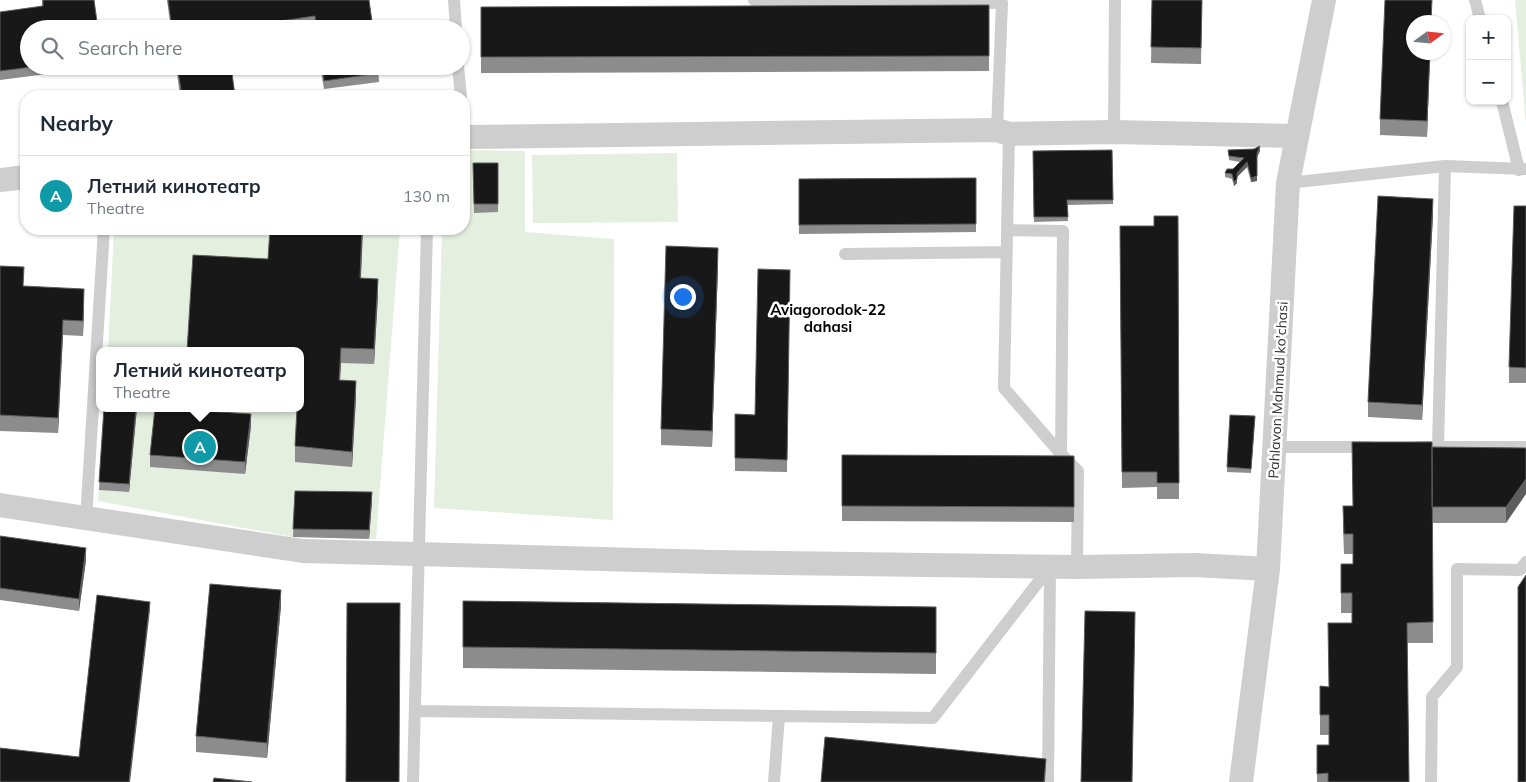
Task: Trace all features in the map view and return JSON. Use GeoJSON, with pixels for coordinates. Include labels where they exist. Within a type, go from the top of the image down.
{"type":"FeatureCollection","features":[{"type":"Feature","properties":{"kind":"street","name":"Pahlavon Mahmud ko'chasi"},"geometry":{"type":"LineString","coordinates":[[1242,782],[1268,569],[1276,447],[1288,183],[1324,0]]}},
{"type":"Feature","properties":{"kind":"street"},"geometry":{"type":"LineString","coordinates":[[470,137],[1003,132],[1114,132],[1297,136]]}},
{"type":"Feature","properties":{"kind":"street"},"geometry":{"type":"LineString","coordinates":[[0,180],[20,178]]}},
{"type":"Feature","properties":{"kind":"street"},"geometry":{"type":"LineString","coordinates":[[0,505],[303,551],[420,556],[1050,567],[1195,565],[1268,569]]}},
{"type":"Feature","properties":{"kind":"lane"},"geometry":{"type":"LineString","coordinates":[[454,0],[455,20]]}},
{"type":"Feature","properties":{"kind":"lane"},"geometry":{"type":"LineString","coordinates":[[754,0],[1002,2],[1003,132],[1007,230],[1004,388],[1078,471],[1077,567]]}},
{"type":"Feature","properties":{"kind":"lane"},"geometry":{"type":"LineString","coordinates":[[1114,132],[1115,0]]}},
{"type":"Feature","properties":{"kind":"lane"},"geometry":{"type":"LineString","coordinates":[[1475,0],[1479,15]]}},
{"type":"Feature","properties":{"kind":"lane"},"geometry":{"type":"LineString","coordinates":[[459,75],[460,90]]}},
{"type":"Feature","properties":{"kind":"lane"},"geometry":{"type":"LineString","coordinates":[[1288,183],[1445,166],[1523,170],[1503,105]]}},
{"type":"Feature","properties":{"kind":"lane"},"geometry":{"type":"LineString","coordinates":[[1438,447],[1445,166]]}},
{"type":"Feature","properties":{"kind":"lane"},"geometry":{"type":"LineString","coordinates":[[1007,230],[1063,231],[1061,454]]}},
{"type":"Feature","properties":{"kind":"lane"},"geometry":{"type":"LineString","coordinates":[[97,347],[104,235]]}},
{"type":"Feature","properties":{"kind":"lane"},"geometry":{"type":"LineString","coordinates":[[413,782],[427,235]]}},
{"type":"Feature","properties":{"kind":"lane"},"geometry":{"type":"LineString","coordinates":[[845,254],[1007,252]]}},
{"type":"Feature","properties":{"kind":"lane"},"geometry":{"type":"LineString","coordinates":[[86,519],[96,358]]}},
{"type":"Feature","properties":{"kind":"lane"},"geometry":{"type":"LineString","coordinates":[[1276,447],[1381,447]]}},
{"type":"Feature","properties":{"kind":"lane"},"geometry":{"type":"LineString","coordinates":[[1400,447],[1526,447]]}},
{"type":"Feature","properties":{"kind":"lane"},"geometry":{"type":"LineString","coordinates":[[1431,782],[1432,697],[1458,667],[1458,569],[1520,570],[1526,562]]}},
{"type":"Feature","properties":{"kind":"lane"},"geometry":{"type":"LineString","coordinates":[[416,711],[933,718],[1050,567]]}},
{"type":"Feature","properties":{"kind":"lane"},"geometry":{"type":"LineString","coordinates":[[1048,782],[1050,567]]}},
{"type":"Feature","properties":{"kind":"lane"},"geometry":{"type":"LineString","coordinates":[[774,782],[779,716]]}},
{"type":"Feature","properties":{"kind":"green space"},"geometry":{"type":"Polygon","coordinates":[[[1515,0],[1526,0],[1526,124],[1515,0]]]}},
{"type":"Feature","properties":{"kind":"green space"},"geometry":{"type":"Polygon","coordinates":[[[470,150],[525,151],[525,232],[614,239],[613,520],[434,508],[442,235],[470,235],[470,150]]]}},
{"type":"Feature","properties":{"kind":"green space"},"geometry":{"type":"Polygon","coordinates":[[[677,153],[678,222],[533,223],[532,155],[677,153]]]}},
{"type":"Feature","properties":{"kind":"green space"},"geometry":{"type":"Polygon","coordinates":[[[114,235],[400,235],[376,539],[293,537],[98,501],[105,412],[304,412],[304,347],[108,347],[114,235]]]}},
{"type":"Feature","properties":{"kind":"building"},"geometry":{"type":"Polygon","coordinates":[[[43,0],[94,0],[97,20],[20,20],[20,68],[0,71],[0,12],[43,6],[43,0]]]}},
{"type":"Feature","properties":{"kind":"building"},"geometry":{"type":"Polygon","coordinates":[[[168,0],[369,0],[372,20],[315,20],[315,16],[287,20],[171,20],[168,0]]]}},
{"type":"Feature","properties":{"kind":"building"},"geometry":{"type":"Polygon","coordinates":[[[1152,0],[1202,0],[1201,48],[1151,47],[1152,0]]]}},
{"type":"Feature","properties":{"kind":"building"},"geometry":{"type":"Polygon","coordinates":[[[1385,0],[1432,0],[1431,15],[1406,15],[1406,60],[1430,60],[1427,121],[1380,119],[1385,0]]]}},
{"type":"Feature","properties":{"kind":"building"},"geometry":{"type":"Polygon","coordinates":[[[989,5],[989,56],[481,57],[481,7],[989,5]]]}},
{"type":"Feature","properties":{"kind":"building"},"geometry":{"type":"Polygon","coordinates":[[[178,75],[232,75],[234,90],[181,90],[178,75]]]}},
{"type":"Feature","properties":{"kind":"building"},"geometry":{"type":"Polygon","coordinates":[[[323,75],[365,75],[324,81],[323,75]]]}},
{"type":"Feature","properties":{"kind":"building"},"geometry":{"type":"Polygon","coordinates":[[[1260,146],[1257,153],[1257,176],[1251,178],[1247,162],[1237,173],[1237,179],[1234,182],[1232,174],[1225,173],[1227,169],[1233,169],[1244,158],[1229,156],[1228,150],[1254,149],[1260,146]]]}},
{"type":"Feature","properties":{"kind":"building"},"geometry":{"type":"Polygon","coordinates":[[[1112,150],[1113,200],[1067,200],[1068,217],[1034,217],[1033,151],[1112,150]]]}},
{"type":"Feature","properties":{"kind":"building"},"geometry":{"type":"Polygon","coordinates":[[[473,163],[498,163],[498,204],[474,204],[473,163]]]}},
{"type":"Feature","properties":{"kind":"building"},"geometry":{"type":"Polygon","coordinates":[[[976,178],[976,224],[799,225],[799,179],[976,178]]]}},
{"type":"Feature","properties":{"kind":"building"},"geometry":{"type":"Polygon","coordinates":[[[1378,196],[1433,199],[1422,405],[1368,402],[1378,196]]]}},
{"type":"Feature","properties":{"kind":"building"},"geometry":{"type":"Polygon","coordinates":[[[1514,206],[1526,206],[1526,368],[1509,367],[1514,206]]]}},
{"type":"Feature","properties":{"kind":"building"},"geometry":{"type":"Polygon","coordinates":[[[1154,216],[1178,216],[1179,483],[1157,483],[1157,472],[1122,472],[1120,226],[1154,226],[1154,216]]]}},
{"type":"Feature","properties":{"kind":"building"},"geometry":{"type":"Polygon","coordinates":[[[270,235],[362,235],[360,278],[378,279],[374,349],[341,348],[339,380],[356,381],[352,452],[295,446],[297,412],[304,412],[304,347],[187,347],[193,255],[268,259],[270,235]]]}},
{"type":"Feature","properties":{"kind":"building"},"geometry":{"type":"Polygon","coordinates":[[[666,246],[718,248],[712,431],[661,429],[666,246]]]}},
{"type":"Feature","properties":{"kind":"building"},"geometry":{"type":"Polygon","coordinates":[[[0,266],[24,267],[23,286],[84,289],[83,321],[63,320],[58,418],[0,415],[0,266]]]}},
{"type":"Feature","properties":{"kind":"building"},"geometry":{"type":"Polygon","coordinates":[[[758,269],[790,270],[787,460],[735,458],[735,414],[755,415],[758,269]]]}},
{"type":"Feature","properties":{"kind":"building"},"geometry":{"type":"Polygon","coordinates":[[[104,412],[136,412],[129,484],[99,482],[104,412]]]}},
{"type":"Feature","properties":{"kind":"building"},"geometry":{"type":"Polygon","coordinates":[[[155,412],[251,414],[245,462],[150,455],[155,412]]]}},
{"type":"Feature","properties":{"kind":"building"},"geometry":{"type":"Polygon","coordinates":[[[1230,415],[1255,416],[1251,469],[1227,467],[1230,415]]]}},
{"type":"Feature","properties":{"kind":"building"},"geometry":{"type":"Polygon","coordinates":[[[1352,442],[1432,442],[1433,622],[1407,623],[1409,782],[1328,782],[1328,773],[1317,774],[1317,745],[1329,745],[1329,715],[1320,715],[1320,686],[1329,687],[1328,623],[1352,623],[1352,593],[1341,593],[1341,564],[1353,564],[1353,534],[1344,534],[1343,506],[1353,506],[1352,442]]]}},
{"type":"Feature","properties":{"kind":"building"},"geometry":{"type":"Polygon","coordinates":[[[1432,447],[1526,448],[1526,479],[1506,507],[1432,507],[1432,447]]]}},
{"type":"Feature","properties":{"kind":"building"},"geometry":{"type":"Polygon","coordinates":[[[842,455],[1074,456],[1074,507],[842,506],[842,455]]]}},
{"type":"Feature","properties":{"kind":"building"},"geometry":{"type":"Polygon","coordinates":[[[295,491],[372,492],[369,530],[293,529],[295,491]]]}},
{"type":"Feature","properties":{"kind":"building"},"geometry":{"type":"Polygon","coordinates":[[[0,536],[86,548],[79,599],[0,588],[0,536]]]}},
{"type":"Feature","properties":{"kind":"building"},"geometry":{"type":"Polygon","coordinates":[[[1526,575],[1526,782],[1518,782],[1518,587],[1526,575]]]}},
{"type":"Feature","properties":{"kind":"building"},"geometry":{"type":"Polygon","coordinates":[[[210,584],[281,590],[267,743],[196,736],[210,584]]]}},
{"type":"Feature","properties":{"kind":"building"},"geometry":{"type":"Polygon","coordinates":[[[97,595],[150,602],[129,782],[0,782],[0,748],[79,757],[97,595]]]}},
{"type":"Feature","properties":{"kind":"building"},"geometry":{"type":"Polygon","coordinates":[[[463,601],[936,607],[936,653],[463,647],[463,601]]]}},
{"type":"Feature","properties":{"kind":"building"},"geometry":{"type":"Polygon","coordinates":[[[347,603],[400,603],[399,782],[346,782],[347,603]]]}},
{"type":"Feature","properties":{"kind":"building"},"geometry":{"type":"Polygon","coordinates":[[[1085,611],[1135,612],[1132,782],[1081,782],[1085,611]]]}},
{"type":"Feature","properties":{"kind":"building"},"geometry":{"type":"Polygon","coordinates":[[[825,737],[1046,759],[1044,782],[821,782],[825,737]]]}},
{"type":"Feature","properties":{"kind":"building"},"geometry":{"type":"Polygon","coordinates":[[[214,778],[252,782],[213,782],[214,778]]]}},
{"type":"Feature","properties":{"kind":"place","name":"Летний кинотеатр"},"geometry":{"type":"Point","coordinates":[200,447]}},
{"type":"Feature","properties":{"kind":"district","name":"Aviagorodok-22 dahasi"},"geometry":{"type":"Point","coordinates":[828,318]}}]}
